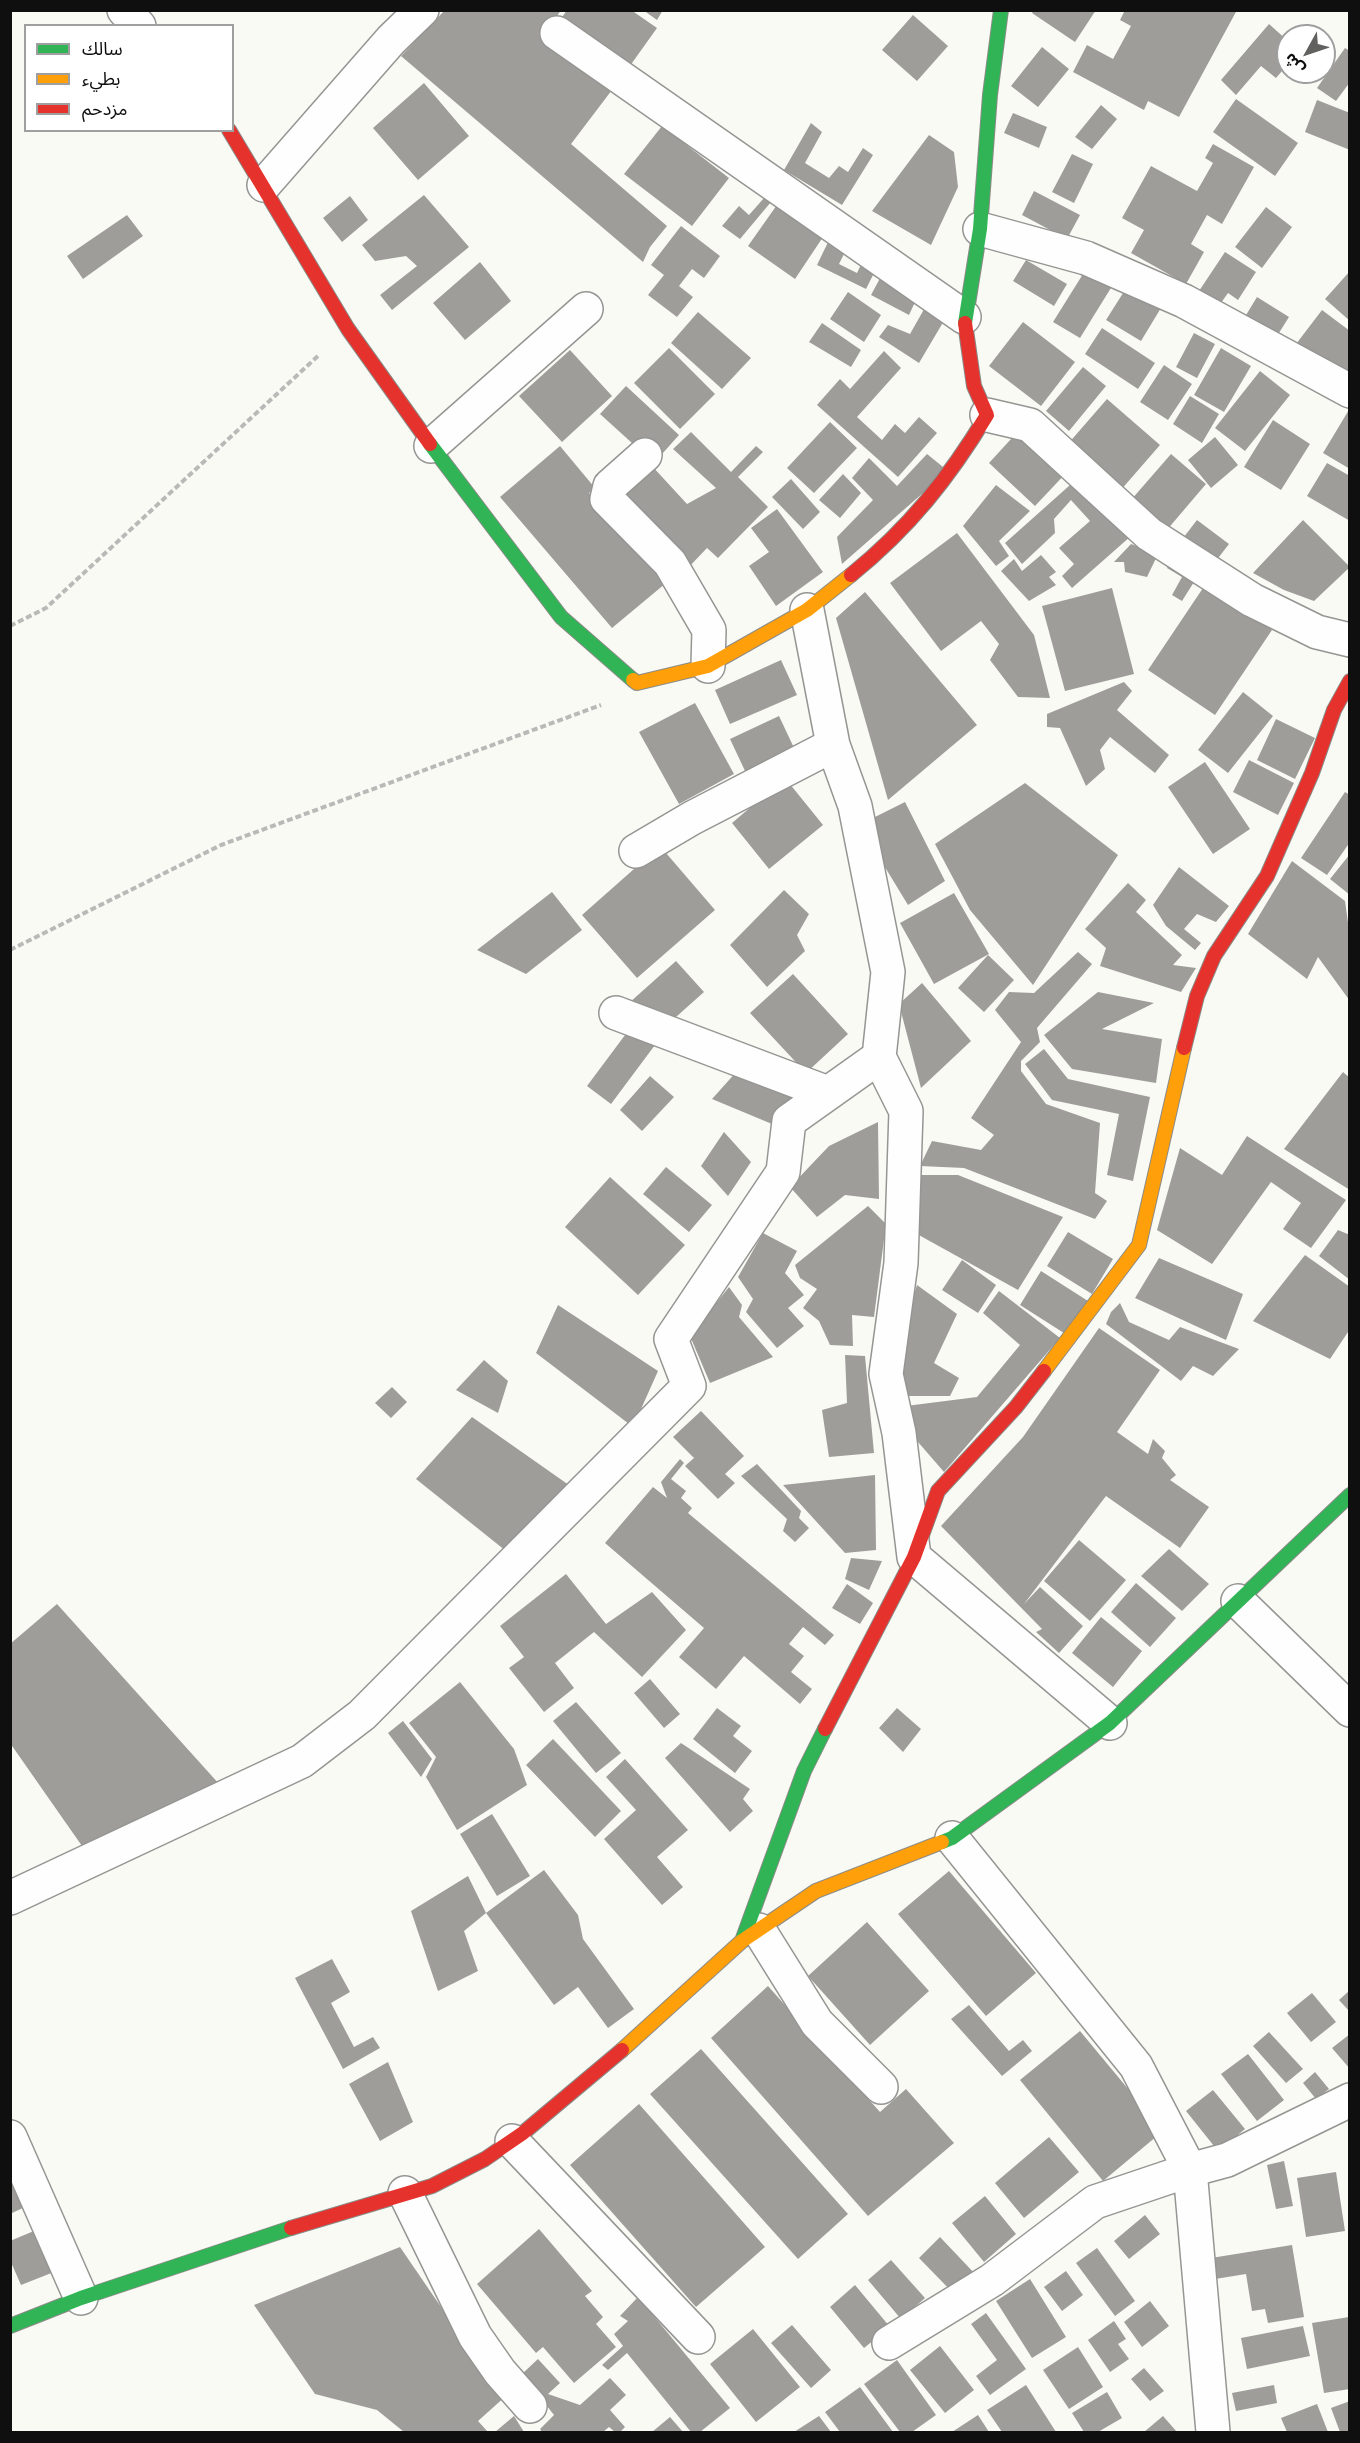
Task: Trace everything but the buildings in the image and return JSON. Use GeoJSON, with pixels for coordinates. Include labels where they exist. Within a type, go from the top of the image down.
{"type":"FeatureCollection","features":[{"type":"Feature","properties":{"kind":"street"},"geometry":{"type":"LineString","coordinates":[[124,10],[137,24]]}},
{"type":"Feature","properties":{"kind":"street"},"geometry":{"type":"LineString","coordinates":[[264,185],[392,40],[422,10]]}},
{"type":"Feature","properties":{"kind":"street"},"geometry":{"type":"LineString","coordinates":[[987,415],[974,386],[964,317],[980,229],[991,84],[1000,10]]}},
{"type":"Feature","properties":{"kind":"street"},"geometry":{"type":"LineString","coordinates":[[557,33],[964,317]]}},
{"type":"Feature","properties":{"kind":"street"},"geometry":{"type":"LineString","coordinates":[[230,132],[348,329],[431,446],[561,617],[637,683],[708,666],[807,610],[888,545],[956,466],[987,415]]}},
{"type":"Feature","properties":{"kind":"street"},"geometry":{"type":"LineString","coordinates":[[980,229],[1086,258],[1184,301],[1350,392]]}},
{"type":"Feature","properties":{"kind":"street"},"geometry":{"type":"LineString","coordinates":[[431,446],[586,309]]}},
{"type":"Feature","properties":{"kind":"street"},"geometry":{"type":"LineString","coordinates":[[987,415],[1030,425],[1149,534],[1252,600],[1317,632],[1350,640]]}},
{"type":"Feature","properties":{"kind":"street"},"geometry":{"type":"LineString","coordinates":[[645,455],[610,486],[607,499],[670,563],[709,630],[708,666]]}},
{"type":"Feature","properties":{"kind":"street"},"geometry":{"type":"LineString","coordinates":[[807,610],[833,745],[855,806],[888,972],[879,1057],[906,1111],[901,1263],[886,1374],[899,1433],[914,1557],[1110,1723]]}},
{"type":"Feature","properties":{"kind":"street"},"geometry":{"type":"LineString","coordinates":[[751,1936],[804,1771],[914,1557],[938,1491],[1016,1407],[1086,1318],[1138,1245],[1197,996],[1214,956],[1267,876],[1312,773],[1342,717],[1350,681]]}},
{"type":"Feature","properties":{"kind":"street"},"geometry":{"type":"LineString","coordinates":[[636,851],[692,818],[833,745]]}},
{"type":"Feature","properties":{"kind":"street"},"geometry":{"type":"LineString","coordinates":[[616,1013],[828,1093]]}},
{"type":"Feature","properties":{"kind":"street"},"geometry":{"type":"LineString","coordinates":[[10,1898],[302,1761],[362,1714],[689,1386],[670,1339],[783,1172],[789,1121],[879,1057]]}},
{"type":"Feature","properties":{"kind":"street"},"geometry":{"type":"LineString","coordinates":[[10,2326],[81,2298],[432,2186],[485,2159],[512,2141],[637,2037],[751,1936],[816,1891],[952,1838],[1110,1723],[1350,1495]]}},
{"type":"Feature","properties":{"kind":"street"},"geometry":{"type":"LineString","coordinates":[[1238,1601],[1350,1710]]}},
{"type":"Feature","properties":{"kind":"street"},"geometry":{"type":"LineString","coordinates":[[952,1838],[1137,2066],[1190,2170],[1212,2433]]}},
{"type":"Feature","properties":{"kind":"street"},"geometry":{"type":"LineString","coordinates":[[751,1936],[817,2023],[881,2087]]}},
{"type":"Feature","properties":{"kind":"street"},"geometry":{"type":"LineString","coordinates":[[889,2343],[992,2280],[1095,2202],[1227,2160],[1350,2100]]}},
{"type":"Feature","properties":{"kind":"street"},"geometry":{"type":"LineString","coordinates":[[10,2137],[81,2298]]}},
{"type":"Feature","properties":{"kind":"street"},"geometry":{"type":"LineString","coordinates":[[512,2141],[698,2337]]}},
{"type":"Feature","properties":{"kind":"street"},"geometry":{"type":"LineString","coordinates":[[405,2193],[475,2336],[500,2372],[530,2406]]}},
{"type":"Feature","properties":{"kind":"path"},"geometry":{"type":"LineString","coordinates":[[10,626],[46,608],[348,329]]}},
{"type":"Feature","properties":{"kind":"path"},"geometry":{"type":"LineString","coordinates":[[10,950],[221,845],[603,705],[637,683]]}},
{"type":"Feature","properties":{"kind":"traffic: fast"},"geometry":{"type":"LineString","coordinates":[[965,323],[980,229],[990,95],[1001,10]]}},
{"type":"Feature","properties":{"kind":"traffic: fast"},"geometry":{"type":"LineString","coordinates":[[430,444],[561,617],[633,680]]}},
{"type":"Feature","properties":{"kind":"traffic: fast"},"geometry":{"type":"LineString","coordinates":[[942,1842],[952,1838],[1110,1723],[1350,1495]]}},
{"type":"Feature","properties":{"kind":"traffic: fast"},"geometry":{"type":"LineString","coordinates":[[742,1941],[804,1771],[825,1729]]}},
{"type":"Feature","properties":{"kind":"traffic: fast"},"geometry":{"type":"LineString","coordinates":[[10,2326],[81,2298],[291,2228]]}},
{"type":"Feature","properties":{"kind":"traffic: slow"},"geometry":{"type":"LineString","coordinates":[[633,680],[637,683],[708,666],[807,610],[851,575]]}},
{"type":"Feature","properties":{"kind":"traffic: slow"},"geometry":{"type":"LineString","coordinates":[[1044,1371],[1139,1245],[1184,1048]]}},
{"type":"Feature","properties":{"kind":"traffic: slow"},"geometry":{"type":"LineString","coordinates":[[622,2050],[742,1941],[816,1891],[942,1842]]}},
{"type":"Feature","properties":{"kind":"traffic: jam"},"geometry":{"type":"LineString","coordinates":[[230,132],[348,329],[430,444]]}},
{"type":"Feature","properties":{"kind":"traffic: jam"},"geometry":{"type":"LineString","coordinates":[[851,575],[891,539],[927,501],[958,460],[987,415],[974,386],[965,323]]}},
{"type":"Feature","properties":{"kind":"traffic: jam"},"geometry":{"type":"LineString","coordinates":[[1184,1048],[1197,996],[1214,956],[1267,876],[1312,773],[1334,710],[1350,681]]}},
{"type":"Feature","properties":{"kind":"traffic: jam"},"geometry":{"type":"LineString","coordinates":[[825,1729],[914,1557],[938,1491],[1016,1407],[1044,1371]]}},
{"type":"Feature","properties":{"kind":"traffic: jam"},"geometry":{"type":"LineString","coordinates":[[291,2228],[432,2186],[485,2159],[523,2133],[622,2050]]}}]}
